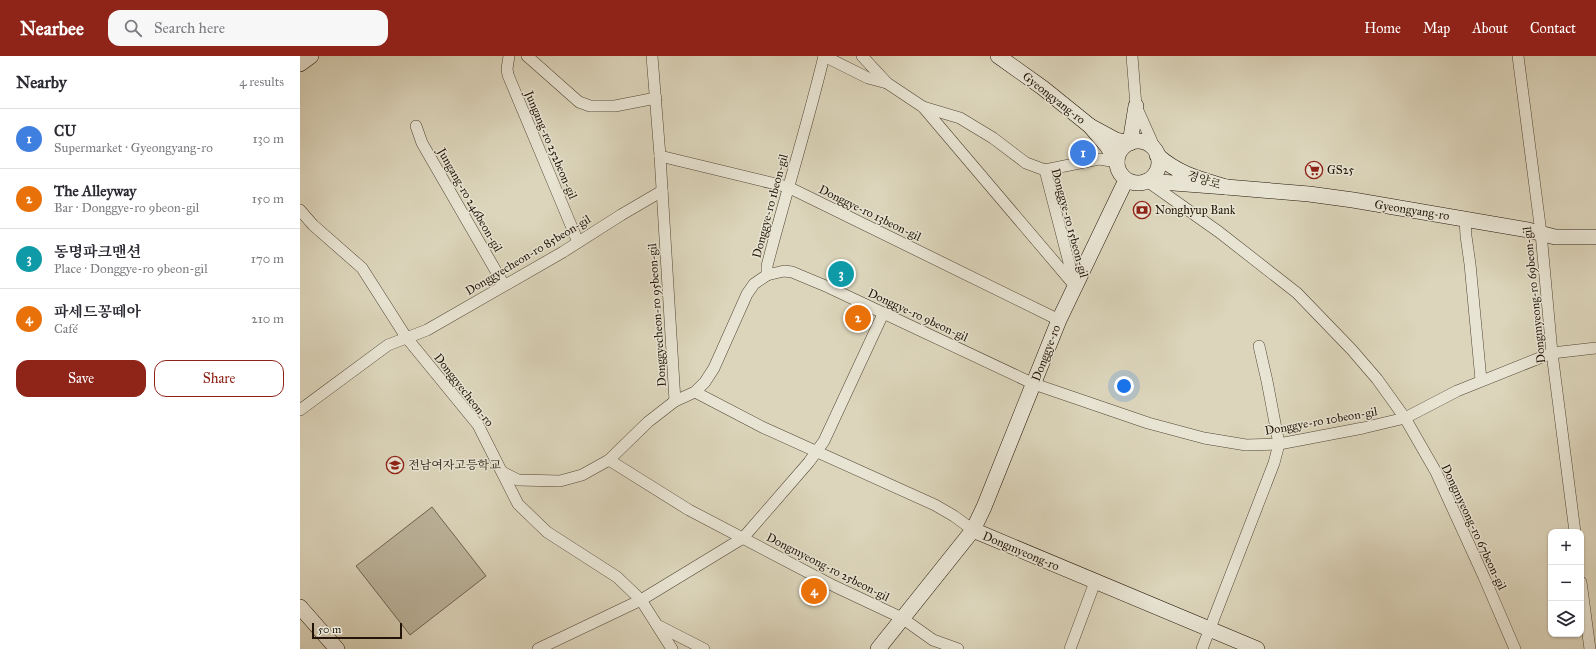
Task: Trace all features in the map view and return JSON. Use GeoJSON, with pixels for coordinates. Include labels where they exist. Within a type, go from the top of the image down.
{"type":"FeatureCollection","features":[{"type":"Feature","properties":{"kind":"street"},"geometry":{"type":"LineString","coordinates":[[300,64],[311,56]]}},
{"type":"Feature","properties":{"kind":"street","name":"Jungang-ro 252beon-gil"},"geometry":{"type":"LineString","coordinates":[[509,56],[507,69],[508,75],[578,242]]}},
{"type":"Feature","properties":{"kind":"street"},"geometry":{"type":"LineString","coordinates":[[527,56],[579,102],[590,106],[615,106],[656,98]]}},
{"type":"Feature","properties":{"kind":"street","name":"Donggyecheon-ro 95beon-gil"},"geometry":{"type":"LineString","coordinates":[[502,472],[518,480],[560,481],[582,475],[609,460],[648,422],[675,400],[660,156],[652,56]]}},
{"type":"Feature","properties":{"kind":"street","name":"Donggye-ro 15beon-gil"},"geometry":{"type":"LineString","coordinates":[[824,56],[868,78],[887,83],[923,107],[1075,286]]}},
{"type":"Feature","properties":{"kind":"street","name":"Donggye-ro 1beon-gil"},"geometry":{"type":"LineString","coordinates":[[675,400],[695,392],[705,382],[714,368],[747,294],[754,284],[767,275],[767,266],[788,187],[812,107],[824,56]]}},
{"type":"Feature","properties":{"kind":"street"},"geometry":{"type":"LineString","coordinates":[[862,56],[887,83]]}},
{"type":"Feature","properties":{"kind":"street","name":"Gyeongyang-ro"},"geometry":{"type":"LineString","coordinates":[[998,56],[1044,88],[1090,126]]}},
{"type":"Feature","properties":{"kind":"street"},"geometry":{"type":"LineString","coordinates":[[1117,162],[1121,150],[1130,143],[1136,106],[1132,56]]}},
{"type":"Feature","properties":{"kind":"street","name":"Dongmyeong-ro 69beon-gil"},"geometry":{"type":"LineString","coordinates":[[1518,56],[1541,233],[1552,353],[1575,529]]}},
{"type":"Feature","properties":{"kind":"street"},"geometry":{"type":"LineString","coordinates":[[1136,106],[1156,153],[1158,167],[1152,178],[1147,181]]}},
{"type":"Feature","properties":{"kind":"street","name":"Donggye-ro 15beon-gil"},"geometry":{"type":"LineString","coordinates":[[923,107],[960,118],[992,138],[1026,163],[1045,170],[1075,286]]}},
{"type":"Feature","properties":{"kind":"street","name":"Jungang-ro 246beon-gil"},"geometry":{"type":"LineString","coordinates":[[416,126],[422,143],[504,286]]}},
{"type":"Feature","properties":{"kind":"street"},"geometry":{"type":"LineString","coordinates":[[1090,126],[1107,146],[1117,162],[1120,174],[1126,180]]}},
{"type":"Feature","properties":{"kind":"street","name":"경양로"},"geometry":{"type":"LineString","coordinates":[[1090,126],[1116,140],[1130,143],[1142,142],[1152,147],[1156,153],[1173,168],[1186,174],[1226,186]]}},
{"type":"Feature","properties":{"kind":"street","name":"Donggye-ro 13beon-gil"},"geometry":{"type":"LineString","coordinates":[[660,156],[788,187],[1059,320]]}},
{"type":"Feature","properties":{"kind":"street"},"geometry":{"type":"LineString","coordinates":[[1045,170],[1099,159],[1117,162]]}},
{"type":"Feature","properties":{"kind":"street","name":"경양로"},"geometry":{"type":"LineString","coordinates":[[1126,180],[1136,183],[1147,181],[1226,186]]}},
{"type":"Feature","properties":{"kind":"street","name":"Donggye-ro"},"geometry":{"type":"LineString","coordinates":[[972,530],[984,507],[1059,320],[1126,180]]}},
{"type":"Feature","properties":{"kind":"street","name":"Dongmyeong-ro 67beon-gil"},"geometry":{"type":"LineString","coordinates":[[1147,181],[1218,232],[1297,293],[1352,350],[1405,418],[1436,472],[1484,577],[1514,649]]}},
{"type":"Feature","properties":{"kind":"street","name":"Gyeongyang-ro"},"geometry":{"type":"LineString","coordinates":[[1226,186],[1353,200],[1541,233],[1555,238],[1596,237]]}},
{"type":"Feature","properties":{"kind":"street","name":"Donggyecheon-ro 85beon-gil"},"geometry":{"type":"LineString","coordinates":[[300,410],[388,345],[427,330],[563,252],[662,191]]}},
{"type":"Feature","properties":{"kind":"street","name":"Donggyecheon-ro"},"geometry":{"type":"LineString","coordinates":[[300,210],[313,225],[362,268],[406,337],[478,425],[518,504],[537,525],[617,577],[641,600],[659,626],[672,649]]}},
{"type":"Feature","properties":{"kind":"street"},"geometry":{"type":"LineString","coordinates":[[1465,219],[1481,380]]}},
{"type":"Feature","properties":{"kind":"street","name":"Donggye-ro 9beon-gil"},"geometry":{"type":"LineString","coordinates":[[767,275],[784,271],[792,272],[1034,384]]}},
{"type":"Feature","properties":{"kind":"street"},"geometry":{"type":"LineString","coordinates":[[818,451],[883,314]]}},
{"type":"Feature","properties":{"kind":"street"},"geometry":{"type":"LineString","coordinates":[[1202,649],[1274,463],[1279,444],[1259,346]]}},
{"type":"Feature","properties":{"kind":"street"},"geometry":{"type":"LineString","coordinates":[[1405,418],[1481,380],[1552,353],[1596,348]]}},
{"type":"Feature","properties":{"kind":"street","name":"Donggye-ro 10beon-gil"},"geometry":{"type":"LineString","coordinates":[[1034,384],[1148,423],[1204,438],[1246,445],[1279,444],[1363,428],[1405,418]]}},
{"type":"Feature","properties":{"kind":"street"},"geometry":{"type":"LineString","coordinates":[[695,392],[762,427],[935,505],[954,516],[972,530]]}},
{"type":"Feature","properties":{"kind":"street","name":"Dongmyeong-ro 25beon-gil"},"geometry":{"type":"LineString","coordinates":[[538,649],[641,600],[743,538],[818,451]]}},
{"type":"Feature","properties":{"kind":"street","name":"Dongmyeong-ro 25beon-gil"},"geometry":{"type":"LineString","coordinates":[[609,460],[689,510],[834,586],[902,618],[933,640],[958,649]]}},
{"type":"Feature","properties":{"kind":"street","name":"Dongmyeong-ro"},"geometry":{"type":"LineString","coordinates":[[878,649],[972,530],[1257,649]]}},
{"type":"Feature","properties":{"kind":"street"},"geometry":{"type":"LineString","coordinates":[[1070,649],[1095,582]]}},
{"type":"Feature","properties":{"kind":"street"},"geometry":{"type":"LineString","coordinates":[[1584,601],[1590,649]]}},
{"type":"Feature","properties":{"kind":"street"},"geometry":{"type":"LineString","coordinates":[[300,607],[337,649]]}},
{"type":"Feature","properties":{"kind":"street"},"geometry":{"type":"LineString","coordinates":[[659,626],[704,649]]}},
{"type":"Feature","properties":{"kind":"shaded area"},"geometry":{"type":"Polygon","coordinates":[[[432,507],[486,576],[410,635],[356,566],[432,507]]]}},
{"type":"Feature","properties":{"kind":"place","name":"CU"},"geometry":{"type":"Point","coordinates":[1083,153]}},
{"type":"Feature","properties":{"kind":"place","name":"GS25"},"geometry":{"type":"Point","coordinates":[1314,170]}},
{"type":"Feature","properties":{"kind":"place","name":"Nonghyup Bank"},"geometry":{"type":"Point","coordinates":[1142,210]}},
{"type":"Feature","properties":{"kind":"place","name":"동명파크맨션"},"geometry":{"type":"Point","coordinates":[841,274]}},
{"type":"Feature","properties":{"kind":"place","name":"The Alleyway"},"geometry":{"type":"Point","coordinates":[858,318]}},
{"type":"Feature","properties":{"kind":"place","name":"전남여자고등학교"},"geometry":{"type":"Point","coordinates":[395,465]}},
{"type":"Feature","properties":{"kind":"place","name":"파세드꽁떼아"},"geometry":{"type":"Point","coordinates":[814,591]}}]}
